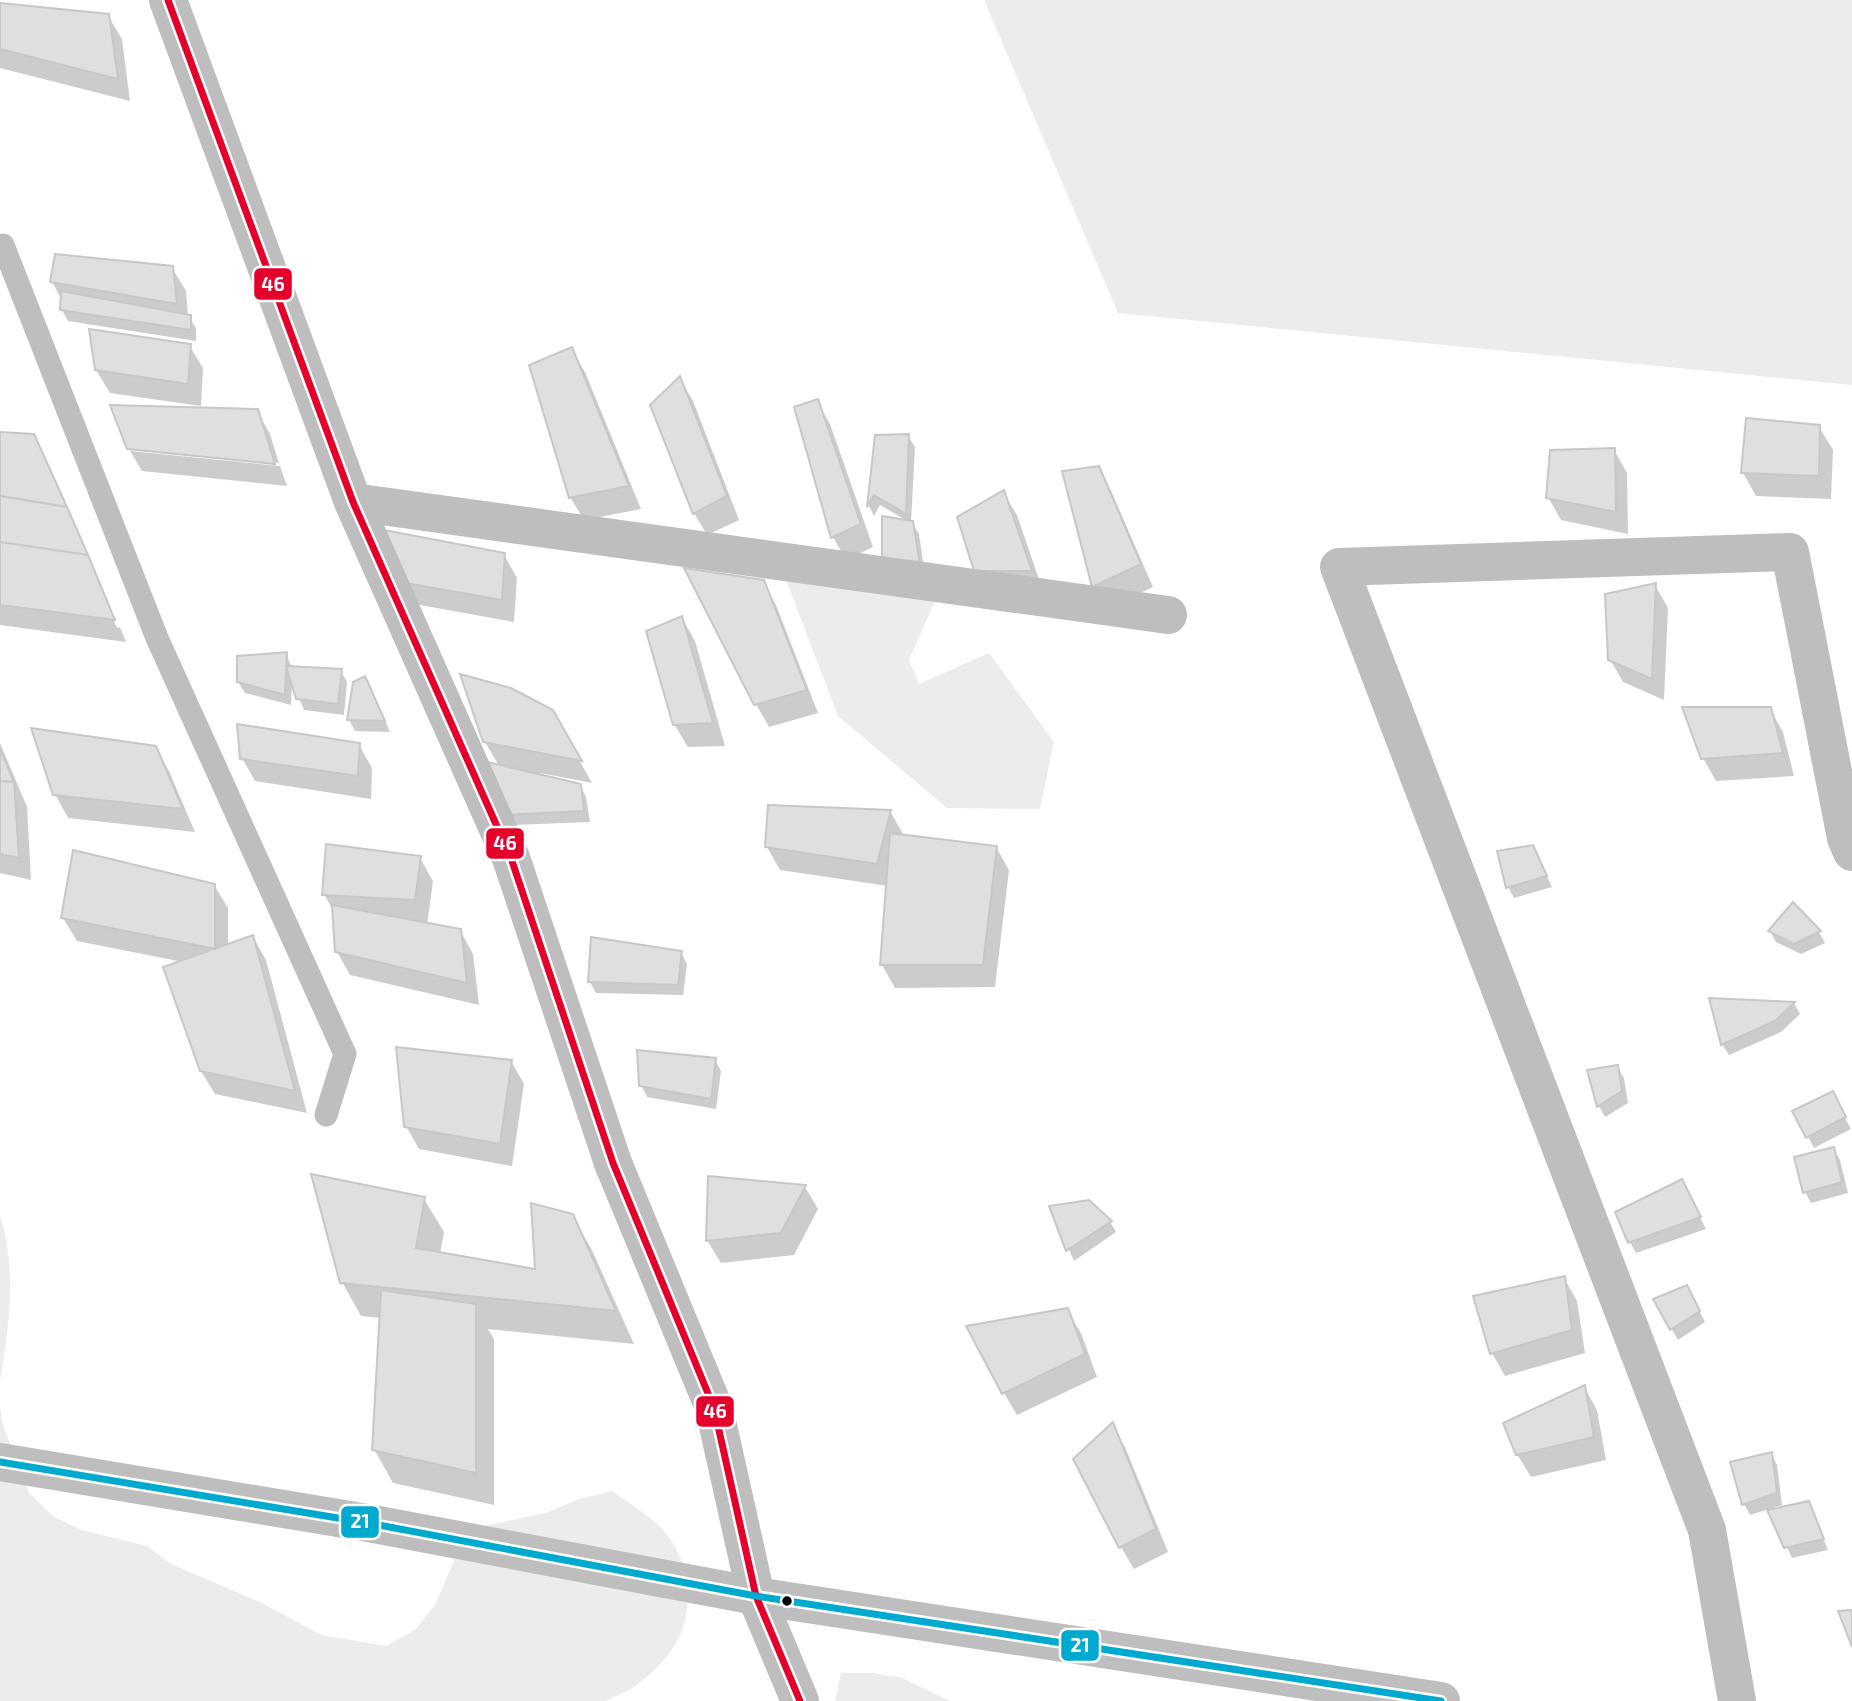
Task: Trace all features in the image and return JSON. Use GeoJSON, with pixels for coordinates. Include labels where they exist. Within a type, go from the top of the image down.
{"type":"FeatureCollection","features":[{"type":"Feature","properties":{"kind":"street"},"geometry":{"type":"LineString","coordinates":[[168,0],[353,502],[511,858],[613,1163],[713,1408],[756,1596],[800,1701]]}},
{"type":"Feature","properties":{"kind":"street"},"geometry":{"type":"LineString","coordinates":[[353,502],[1168,615]]}},
{"type":"Feature","properties":{"kind":"street"},"geometry":{"type":"LineString","coordinates":[[1737,1701],[1707,1530],[1339,567],[1790,551],[1846,838],[1852,852]]}},
{"type":"Feature","properties":{"kind":"street"},"geometry":{"type":"LineString","coordinates":[[0,1462],[368,1523],[756,1596],[1441,1701]]}},
{"type":"Feature","properties":{"kind":"lane"},"geometry":{"type":"LineString","coordinates":[[4,245],[157,638],[345,1054],[326,1115]]}},
{"type":"Feature","properties":{"kind":"shaded area"},"geometry":{"type":"Polygon","coordinates":[[[984,0],[1852,0],[1852,385],[1118,313],[984,0]]]}},
{"type":"Feature","properties":{"kind":"shaded area"},"geometry":{"type":"Polygon","coordinates":[[[783,572],[935,601],[909,660],[919,684],[989,653],[1054,742],[1040,809],[947,808],[838,716],[783,572]]]}},
{"type":"Feature","properties":{"kind":"shaded area"},"geometry":{"type":"Polygon","coordinates":[[[0,1216],[8,1257],[10,1298],[0,1381],[0,1216]]]}},
{"type":"Feature","properties":{"kind":"shaded area"},"geometry":{"type":"Polygon","coordinates":[[[0,1407],[3,1425],[29,1493],[54,1517],[82,1530],[147,1546],[171,1564],[262,1603],[321,1635],[386,1646],[415,1630],[435,1605],[460,1547],[484,1526],[546,1513],[579,1499],[612,1491],[657,1524],[678,1552],[688,1591],[682,1630],[664,1660],[651,1673],[631,1689],[605,1701],[0,1701],[0,1407]]]}},
{"type":"Feature","properties":{"kind":"shaded area"},"geometry":{"type":"Polygon","coordinates":[[[841,1673],[873,1673],[902,1678],[950,1701],[835,1701],[841,1673]]]}},
{"type":"Feature","properties":{"kind":"building"},"geometry":{"type":"Polygon","coordinates":[[[0,3],[109,14],[118,79],[0,49],[0,3]]]}},
{"type":"Feature","properties":{"kind":"building"},"geometry":{"type":"Polygon","coordinates":[[[55,254],[173,266],[177,304],[50,282],[55,254]]]}},
{"type":"Feature","properties":{"kind":"building"},"geometry":{"type":"Polygon","coordinates":[[[61,291],[191,315],[191,330],[60,310],[61,291]]]}},
{"type":"Feature","properties":{"kind":"building"},"geometry":{"type":"Polygon","coordinates":[[[89,329],[191,344],[188,384],[95,370],[89,329]]]}},
{"type":"Feature","properties":{"kind":"building"},"geometry":{"type":"Polygon","coordinates":[[[572,347],[629,486],[569,498],[529,365],[572,347]]]}},
{"type":"Feature","properties":{"kind":"building"},"geometry":{"type":"Polygon","coordinates":[[[680,376],[727,496],[693,514],[650,405],[680,376]]]}},
{"type":"Feature","properties":{"kind":"building"},"geometry":{"type":"Polygon","coordinates":[[[818,399],[861,524],[831,538],[794,407],[818,399]]]}},
{"type":"Feature","properties":{"kind":"building"},"geometry":{"type":"Polygon","coordinates":[[[110,405],[258,409],[275,464],[127,449],[110,405]]]}},
{"type":"Feature","properties":{"kind":"building"},"geometry":{"type":"Polygon","coordinates":[[[1746,418],[1820,425],[1819,476],[1741,473],[1746,418]]]}},
{"type":"Feature","properties":{"kind":"building"},"geometry":{"type":"Polygon","coordinates":[[[0,432],[34,434],[67,507],[0,496],[0,432]]]}},
{"type":"Feature","properties":{"kind":"building"},"geometry":{"type":"Polygon","coordinates":[[[909,434],[906,514],[874,495],[867,507],[875,435],[909,434]]]}},
{"type":"Feature","properties":{"kind":"building"},"geometry":{"type":"Polygon","coordinates":[[[1615,448],[1616,512],[1546,498],[1550,450],[1615,448]]]}},
{"type":"Feature","properties":{"kind":"building"},"geometry":{"type":"Polygon","coordinates":[[[1099,466],[1141,564],[1092,587],[1062,471],[1099,466]]]}},
{"type":"Feature","properties":{"kind":"building"},"geometry":{"type":"Polygon","coordinates":[[[1004,490],[1032,571],[974,571],[957,517],[1004,490]]]}},
{"type":"Feature","properties":{"kind":"building"},"geometry":{"type":"Polygon","coordinates":[[[0,496],[67,507],[88,555],[0,542],[0,496]]]}},
{"type":"Feature","properties":{"kind":"building"},"geometry":{"type":"Polygon","coordinates":[[[882,516],[913,521],[920,565],[882,558],[882,516]]]}},
{"type":"Feature","properties":{"kind":"building"},"geometry":{"type":"Polygon","coordinates":[[[384,530],[505,553],[502,600],[394,581],[384,530]]]}},
{"type":"Feature","properties":{"kind":"building"},"geometry":{"type":"Polygon","coordinates":[[[0,542],[88,555],[115,620],[0,605],[0,542]]]}},
{"type":"Feature","properties":{"kind":"building"},"geometry":{"type":"Polygon","coordinates":[[[684,568],[764,580],[807,690],[754,705],[684,568]]]}},
{"type":"Feature","properties":{"kind":"building"},"geometry":{"type":"Polygon","coordinates":[[[1656,583],[1652,679],[1608,660],[1605,594],[1656,583]]]}},
{"type":"Feature","properties":{"kind":"building"},"geometry":{"type":"Polygon","coordinates":[[[682,616],[713,723],[673,725],[646,631],[682,616]]]}},
{"type":"Feature","properties":{"kind":"building"},"geometry":{"type":"Polygon","coordinates":[[[287,652],[285,695],[237,682],[237,656],[287,652]]]}},
{"type":"Feature","properties":{"kind":"building"},"geometry":{"type":"Polygon","coordinates":[[[286,666],[342,669],[338,704],[296,699],[286,666]]]}},
{"type":"Feature","properties":{"kind":"building"},"geometry":{"type":"Polygon","coordinates":[[[460,674],[511,688],[553,710],[582,761],[483,742],[460,674]]]}},
{"type":"Feature","properties":{"kind":"building"},"geometry":{"type":"Polygon","coordinates":[[[365,676],[385,721],[347,720],[353,682],[365,676]]]}},
{"type":"Feature","properties":{"kind":"building"},"geometry":{"type":"Polygon","coordinates":[[[1682,707],[1771,707],[1783,753],[1701,759],[1682,707]]]}},
{"type":"Feature","properties":{"kind":"building"},"geometry":{"type":"Polygon","coordinates":[[[237,724],[360,743],[358,776],[240,759],[237,724]]]}},
{"type":"Feature","properties":{"kind":"building"},"geometry":{"type":"Polygon","coordinates":[[[31,728],[156,746],[183,809],[53,795],[31,728]]]}},
{"type":"Feature","properties":{"kind":"building"},"geometry":{"type":"Polygon","coordinates":[[[0,749],[14,782],[0,781],[0,749]]]}},
{"type":"Feature","properties":{"kind":"building"},"geometry":{"type":"Polygon","coordinates":[[[483,761],[581,784],[584,811],[504,815],[483,761]]]}},
{"type":"Feature","properties":{"kind":"building"},"geometry":{"type":"Polygon","coordinates":[[[0,781],[14,782],[19,858],[0,854],[0,781]]]}},
{"type":"Feature","properties":{"kind":"building"},"geometry":{"type":"Polygon","coordinates":[[[768,805],[891,810],[877,864],[765,847],[768,805]]]}},
{"type":"Feature","properties":{"kind":"building"},"geometry":{"type":"Polygon","coordinates":[[[890,833],[997,846],[983,965],[880,965],[890,833]]]}},
{"type":"Feature","properties":{"kind":"building"},"geometry":{"type":"Polygon","coordinates":[[[326,844],[421,856],[415,900],[322,895],[326,844]]]}},
{"type":"Feature","properties":{"kind":"building"},"geometry":{"type":"Polygon","coordinates":[[[1533,845],[1547,876],[1506,888],[1497,851],[1533,845]]]}},
{"type":"Feature","properties":{"kind":"building"},"geometry":{"type":"Polygon","coordinates":[[[73,850],[215,884],[215,949],[61,918],[73,850]]]}},
{"type":"Feature","properties":{"kind":"building"},"geometry":{"type":"Polygon","coordinates":[[[1793,902],[1821,931],[1794,944],[1768,931],[1793,902]]]}},
{"type":"Feature","properties":{"kind":"building"},"geometry":{"type":"Polygon","coordinates":[[[332,905],[461,929],[467,983],[335,952],[332,905]]]}},
{"type":"Feature","properties":{"kind":"building"},"geometry":{"type":"Polygon","coordinates":[[[253,935],[295,1091],[200,1071],[163,967],[253,935]]]}},
{"type":"Feature","properties":{"kind":"building"},"geometry":{"type":"Polygon","coordinates":[[[591,937],[682,951],[678,985],[588,982],[591,937]]]}},
{"type":"Feature","properties":{"kind":"building"},"geometry":{"type":"Polygon","coordinates":[[[1709,998],[1795,1002],[1775,1021],[1721,1045],[1709,998]]]}},
{"type":"Feature","properties":{"kind":"building"},"geometry":{"type":"Polygon","coordinates":[[[396,1047],[512,1060],[500,1144],[404,1127],[396,1047]]]}},
{"type":"Feature","properties":{"kind":"building"},"geometry":{"type":"Polygon","coordinates":[[[637,1050],[716,1058],[711,1099],[639,1086],[637,1050]]]}},
{"type":"Feature","properties":{"kind":"building"},"geometry":{"type":"Polygon","coordinates":[[[1618,1065],[1622,1091],[1597,1107],[1587,1070],[1618,1065]]]}},
{"type":"Feature","properties":{"kind":"building"},"geometry":{"type":"Polygon","coordinates":[[[1833,1091],[1846,1117],[1806,1138],[1792,1111],[1833,1091]]]}},
{"type":"Feature","properties":{"kind":"building"},"geometry":{"type":"Polygon","coordinates":[[[1834,1147],[1842,1182],[1803,1193],[1794,1157],[1834,1147]]]}},
{"type":"Feature","properties":{"kind":"building"},"geometry":{"type":"Polygon","coordinates":[[[311,1174],[425,1197],[416,1248],[535,1269],[531,1203],[573,1214],[616,1311],[340,1283],[311,1174]]]}},
{"type":"Feature","properties":{"kind":"building"},"geometry":{"type":"Polygon","coordinates":[[[708,1176],[806,1185],[781,1233],[706,1241],[708,1176]]]}},
{"type":"Feature","properties":{"kind":"building"},"geometry":{"type":"Polygon","coordinates":[[[1682,1179],[1701,1217],[1628,1243],[1615,1212],[1682,1179]]]}},
{"type":"Feature","properties":{"kind":"building"},"geometry":{"type":"Polygon","coordinates":[[[1089,1200],[1112,1221],[1066,1251],[1049,1206],[1089,1200]]]}},
{"type":"Feature","properties":{"kind":"building"},"geometry":{"type":"Polygon","coordinates":[[[1565,1276],[1572,1330],[1490,1354],[1473,1296],[1565,1276]]]}},
{"type":"Feature","properties":{"kind":"building"},"geometry":{"type":"Polygon","coordinates":[[[1687,1285],[1700,1311],[1670,1330],[1653,1299],[1687,1285]]]}},
{"type":"Feature","properties":{"kind":"building"},"geometry":{"type":"Polygon","coordinates":[[[381,1290],[476,1304],[476,1473],[372,1450],[381,1290]]]}},
{"type":"Feature","properties":{"kind":"building"},"geometry":{"type":"Polygon","coordinates":[[[1068,1308],[1085,1354],[1002,1394],[966,1326],[1068,1308]]]}},
{"type":"Feature","properties":{"kind":"building"},"geometry":{"type":"Polygon","coordinates":[[[1585,1385],[1594,1437],[1516,1455],[1503,1423],[1585,1385]]]}},
{"type":"Feature","properties":{"kind":"building"},"geometry":{"type":"Polygon","coordinates":[[[1113,1422],[1156,1529],[1119,1548],[1073,1459],[1113,1422]]]}},
{"type":"Feature","properties":{"kind":"building"},"geometry":{"type":"Polygon","coordinates":[[[1772,1452],[1777,1493],[1742,1505],[1730,1462],[1772,1452]]]}},
{"type":"Feature","properties":{"kind":"building"},"geometry":{"type":"Polygon","coordinates":[[[1809,1501],[1824,1539],[1784,1548],[1767,1510],[1809,1501]]]}},
{"type":"Feature","properties":{"kind":"building"},"geometry":{"type":"Polygon","coordinates":[[[1852,1610],[1852,1647],[1838,1611],[1852,1610]]]}},
{"type":"Feature","properties":{"kind":"transit line","name":"46"},"geometry":{"type":"LineString","coordinates":[[168,0],[353,502],[511,858],[613,1163],[714,1408],[756,1596],[800,1701]]}},
{"type":"Feature","properties":{"kind":"transit line","name":"21"},"geometry":{"type":"LineString","coordinates":[[0,1462],[368,1523],[756,1596],[1441,1701]]}}]}
